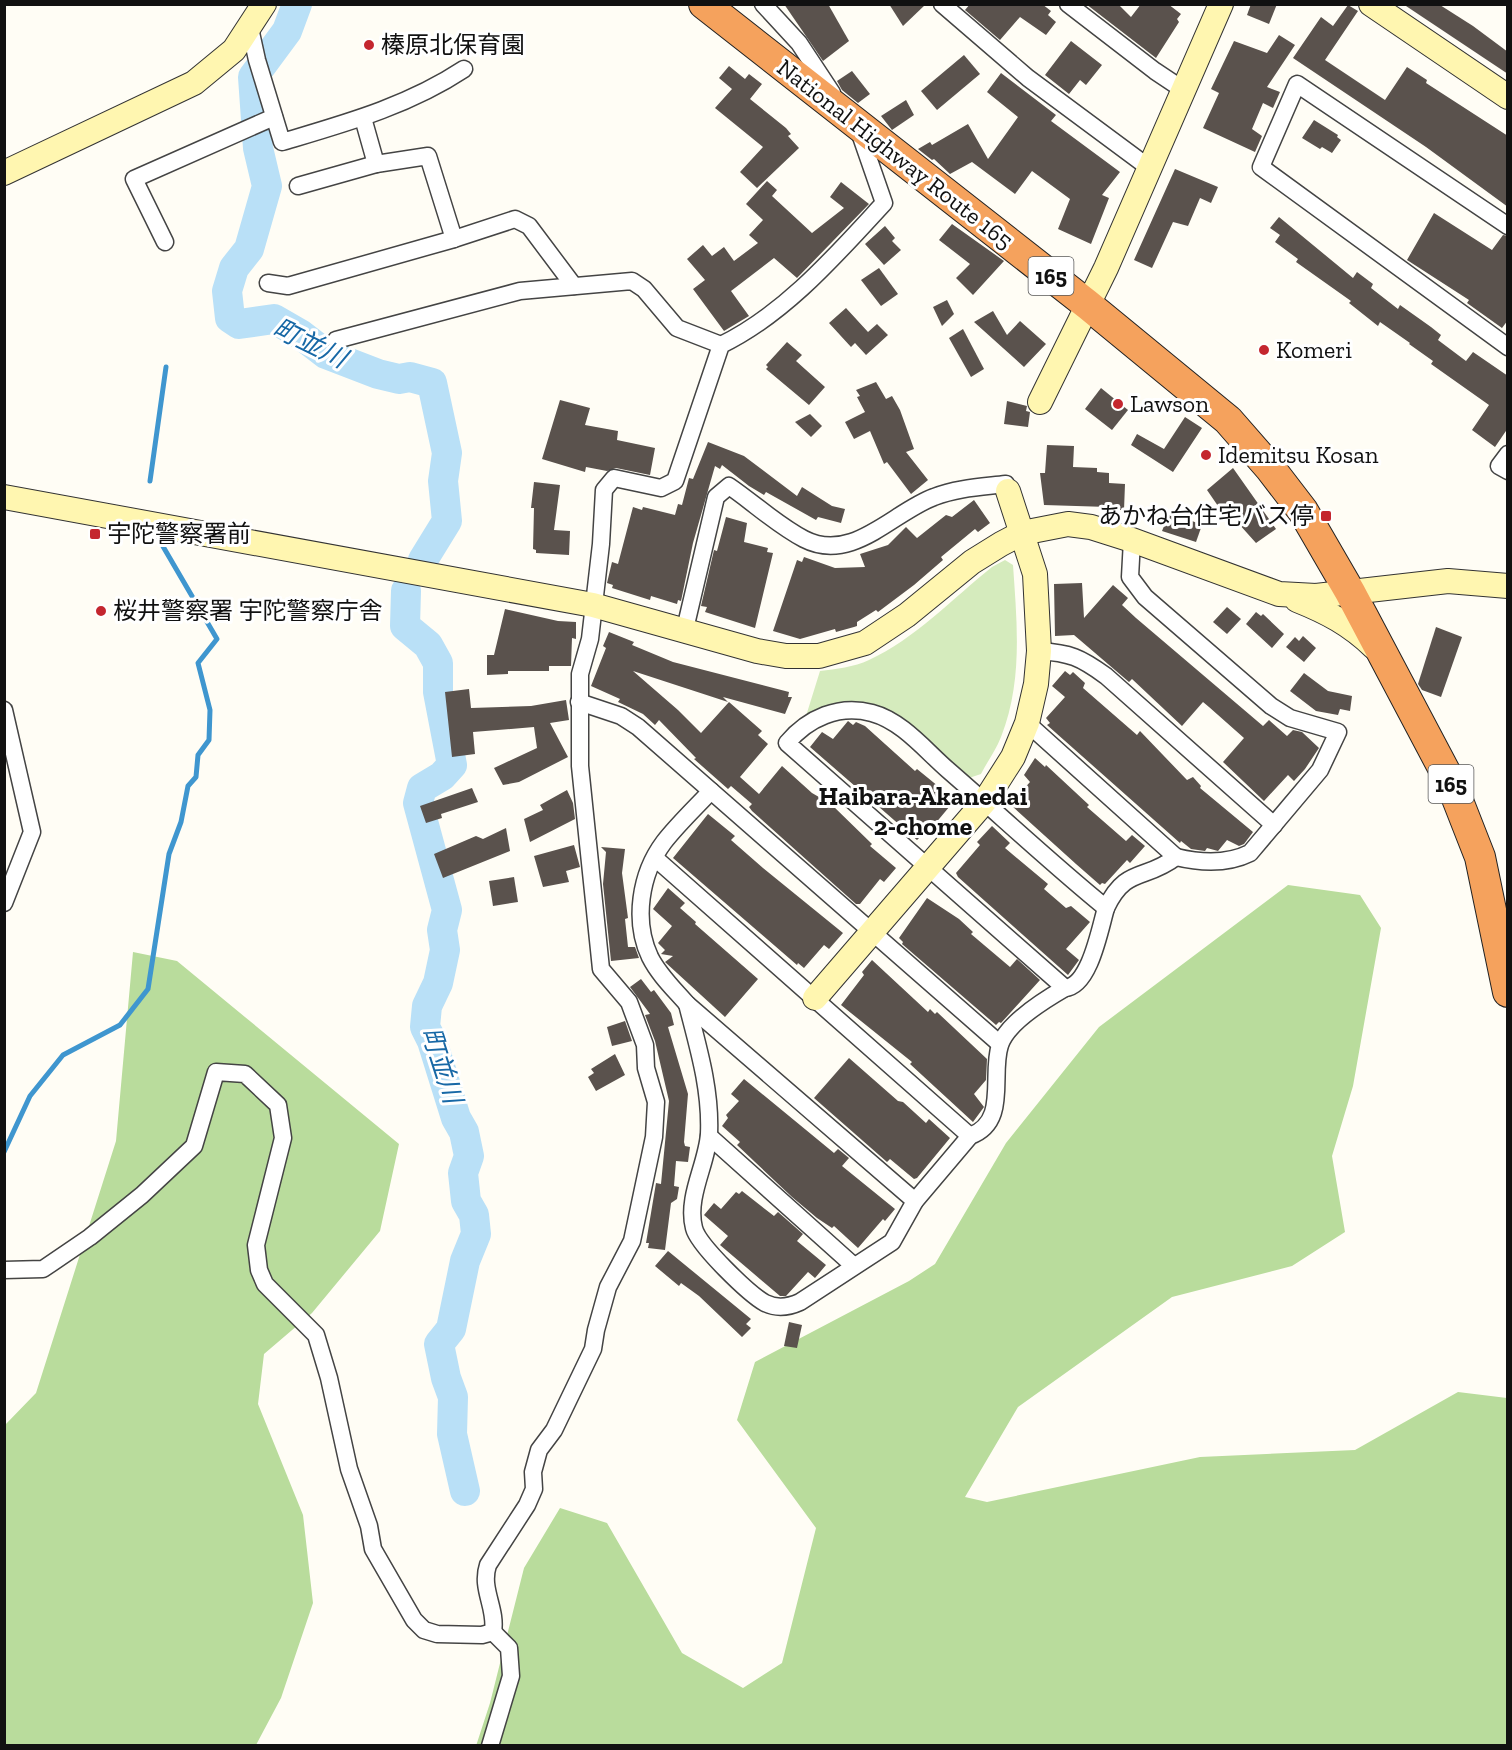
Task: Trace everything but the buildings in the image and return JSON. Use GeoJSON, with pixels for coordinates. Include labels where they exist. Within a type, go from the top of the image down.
{"type":"FeatureCollection","features":[{"type":"Feature","properties":{"kind":"highway","name":"National Highway Route 165"},"geometry":{"type":"LineString","coordinates":[[704,4],[1088,305],[1228,420],[1270,468],[1303,511],[1350,592],[1387,658],[1451,783],[1480,857],[1508,992]]}},
{"type":"Feature","properties":{"kind":"street"},"geometry":{"type":"LineString","coordinates":[[4,173],[194,83],[225,59],[250,28],[264,4]]}},
{"type":"Feature","properties":{"kind":"street"},"geometry":{"type":"LineString","coordinates":[[493,1632],[495,1618],[486,1589],[485,1575],[488,1565],[527,1505],[534,1489],[533,1472],[539,1450],[554,1430],[593,1349],[608,1287],[632,1241],[654,1137],[656,1102],[646,1068],[645,1045],[629,1002],[601,969],[580,766],[580,674],[590,639],[604,490],[614,478],[661,488],[675,481],[721,345],[758,325],[779,307],[836,254],[884,203],[858,127],[815,71],[799,43],[763,4]]}},
{"type":"Feature","properties":{"kind":"street"},"geometry":{"type":"LineString","coordinates":[[942,4],[1028,78],[1148,167]]}},
{"type":"Feature","properties":{"kind":"street"},"geometry":{"type":"LineString","coordinates":[[1068,4],[1155,72],[1182,88]]}},
{"type":"Feature","properties":{"kind":"street"},"geometry":{"type":"LineString","coordinates":[[1371,4],[1508,97]]}},
{"type":"Feature","properties":{"kind":"street"},"geometry":{"type":"LineString","coordinates":[[1040,402],[1088,305],[1182,88],[1213,8]]}},
{"type":"Feature","properties":{"kind":"street"},"geometry":{"type":"LineString","coordinates":[[250,28],[282,142],[363,118],[433,90],[464,69]]}},
{"type":"Feature","properties":{"kind":"street"},"geometry":{"type":"LineString","coordinates":[[1508,226],[1297,84],[1261,167],[1508,347]]}},
{"type":"Feature","properties":{"kind":"street"},"geometry":{"type":"LineString","coordinates":[[165,242],[134,179],[274,117]]}},
{"type":"Feature","properties":{"kind":"street"},"geometry":{"type":"LineString","coordinates":[[363,118],[376,164]]}},
{"type":"Feature","properties":{"kind":"street"},"geometry":{"type":"LineString","coordinates":[[298,186],[376,164],[428,156],[454,239]]}},
{"type":"Feature","properties":{"kind":"street"},"geometry":{"type":"LineString","coordinates":[[268,283],[288,286],[454,239],[515,219],[529,226],[574,286]]}},
{"type":"Feature","properties":{"kind":"street"},"geometry":{"type":"LineString","coordinates":[[336,340],[520,291],[632,281],[644,289],[677,328],[721,345]]}},
{"type":"Feature","properties":{"kind":"street"},"geometry":{"type":"LineString","coordinates":[[1508,454],[1499,466],[1508,471]]}},
{"type":"Feature","properties":{"kind":"street"},"geometry":{"type":"LineString","coordinates":[[685,629],[716,497],[729,486],[806,540],[831,545],[867,537],[932,497],[960,489],[1006,484],[1035,574],[1039,651],[1032,705],[1027,723],[1013,757],[985,801],[815,998]]}},
{"type":"Feature","properties":{"kind":"street"},"geometry":{"type":"LineString","coordinates":[[4,497],[593,605],[757,651],[786,656],[819,656],[865,643],[907,615],[972,562],[1022,533],[1068,524],[1091,527],[1132,540],[1328,612],[1353,627],[1387,658]]}},
{"type":"Feature","properties":{"kind":"street"},"geometry":{"type":"LineString","coordinates":[[1027,723],[1176,857],[1199,862],[1239,858],[1262,842],[1320,770],[1338,732],[1290,718],[1271,706],[1145,597],[1130,577],[1132,540]]}},
{"type":"Feature","properties":{"kind":"street"},"geometry":{"type":"LineString","coordinates":[[1283,594],[1316,596],[1449,581],[1508,586]]}},
{"type":"Feature","properties":{"kind":"street"},"geometry":{"type":"LineString","coordinates":[[1039,651],[1080,657],[1106,676],[1274,825]]}},
{"type":"Feature","properties":{"kind":"street"},"geometry":{"type":"LineString","coordinates":[[579,702],[621,716],[638,727],[1000,1044]]}},
{"type":"Feature","properties":{"kind":"street"},"geometry":{"type":"LineString","coordinates":[[1065,988],[787,743],[813,720],[837,711],[851,709],[884,717],[985,801],[1106,908]]}},
{"type":"Feature","properties":{"kind":"street"},"geometry":{"type":"LineString","coordinates":[[4,710],[32,832],[4,903]]}},
{"type":"Feature","properties":{"kind":"street"},"geometry":{"type":"LineString","coordinates":[[711,791],[663,843],[645,880],[640,907],[643,935],[650,957],[661,975],[687,1004],[915,1201]]}},
{"type":"Feature","properties":{"kind":"street"},"geometry":{"type":"LineString","coordinates":[[687,1004],[708,1089],[709,1136],[694,1198],[693,1227],[702,1246],[754,1294],[765,1303],[789,1307],[892,1242],[915,1201],[970,1136],[978,1133],[996,1106],[1000,1044],[1032,1009],[1078,982],[1089,965],[1106,908],[1115,888],[1132,876],[1164,866],[1176,857]]}},
{"type":"Feature","properties":{"kind":"street"},"geometry":{"type":"LineString","coordinates":[[655,858],[970,1136]]}},
{"type":"Feature","properties":{"kind":"street"},"geometry":{"type":"LineString","coordinates":[[4,1270],[43,1269],[90,1237],[142,1195],[194,1146],[216,1072],[245,1074],[278,1105],[283,1138],[256,1245],[259,1270],[265,1284],[316,1335],[349,1469],[369,1526],[373,1549],[414,1620],[424,1630],[437,1634],[482,1635],[493,1632]]}},
{"type":"Feature","properties":{"kind":"street"},"geometry":{"type":"LineString","coordinates":[[709,1136],[854,1266]]}},
{"type":"Feature","properties":{"kind":"street"},"geometry":{"type":"LineString","coordinates":[[490,1746],[511,1676],[509,1648],[493,1632]]}},
{"type":"Feature","properties":{"kind":"green space"},"geometry":{"type":"Polygon","coordinates":[[[1005,560],[1013,565],[1017,631],[1016,674],[1008,716],[1001,737],[981,774],[969,778],[915,729],[875,706],[854,702],[831,705],[806,716],[820,671],[857,664],[886,651],[918,630],[992,567],[1005,560]]]}},
{"type":"Feature","properties":{"kind":"green space"},"geometry":{"type":"Polygon","coordinates":[[[1288,885],[1360,895],[1381,928],[1353,1086],[1332,1156],[1345,1232],[1292,1266],[1172,1297],[1018,1407],[965,1497],[987,1502],[1200,1457],[1355,1450],[1458,1392],[1507,1398],[1507,1745],[476,1746],[490,1703],[524,1568],[560,1508],[607,1523],[682,1653],[743,1688],[782,1663],[816,1528],[737,1420],[755,1362],[909,1281],[935,1264],[1006,1143],[1099,1027],[1288,885]]]}},
{"type":"Feature","properties":{"kind":"green space"},"geometry":{"type":"Polygon","coordinates":[[[133,952],[177,961],[399,1144],[380,1231],[312,1313],[264,1354],[258,1404],[303,1515],[313,1603],[281,1698],[256,1745],[5,1745],[4,1426],[36,1393],[116,1141],[133,952]]]}},
{"type":"Feature","properties":{"kind":"waterway","name":"町並川"},"geometry":{"type":"LineString","coordinates":[[297,4],[287,31],[253,77],[258,148],[267,186],[249,249],[234,268],[227,291],[230,318],[239,324],[274,319],[300,334],[326,354],[378,374],[399,379],[410,377],[432,383],[447,453],[443,481],[447,521],[423,560]]}},
{"type":"Feature","properties":{"kind":"waterway"},"geometry":{"type":"LineString","coordinates":[[150,481],[166,367]]}},
{"type":"Feature","properties":{"kind":"waterway"},"geometry":{"type":"LineString","coordinates":[[4,1152],[30,1096],[63,1055],[120,1025],[148,989],[169,854],[181,822],[188,786],[196,777],[198,755],[209,740],[210,710],[198,663],[217,639],[161,543]]}},
{"type":"Feature","properties":{"kind":"waterway","name":"町並川"},"geometry":{"type":"LineString","coordinates":[[406,591],[405,626],[428,645],[438,663],[438,692],[452,765],[442,776],[422,788],[418,803],[447,910],[442,930],[445,950],[438,983],[427,1006],[425,1027],[432,1041],[456,1118],[464,1132],[469,1156],[463,1173],[466,1201],[474,1215],[476,1234],[465,1261],[451,1329],[439,1344],[446,1378],[453,1397],[452,1434],[465,1491]]}},
{"type":"Feature","properties":{"kind":"place","name":"榛原北保育園"},"geometry":{"type":"Point","coordinates":[369,45]}},
{"type":"Feature","properties":{"kind":"place","name":"Komeri"},"geometry":{"type":"Point","coordinates":[1264,350]}},
{"type":"Feature","properties":{"kind":"place","name":"Lawson"},"geometry":{"type":"Point","coordinates":[1118,404]}},
{"type":"Feature","properties":{"kind":"place","name":"Idemitsu Kosan"},"geometry":{"type":"Point","coordinates":[1206,455]}},
{"type":"Feature","properties":{"kind":"place","name":"あかね台住宅バス停"},"geometry":{"type":"Point","coordinates":[1326,516]}},
{"type":"Feature","properties":{"kind":"place","name":"宇陀警察署前"},"geometry":{"type":"Point","coordinates":[95,534]}},
{"type":"Feature","properties":{"kind":"place","name":"桜井警察署 宇陀警察庁舎"},"geometry":{"type":"Point","coordinates":[101,611]}},
{"type":"Feature","properties":{"kind":"district","name":"Haibara-Akanedai 2-chome"},"geometry":{"type":"Point","coordinates":[923,811]}}]}
